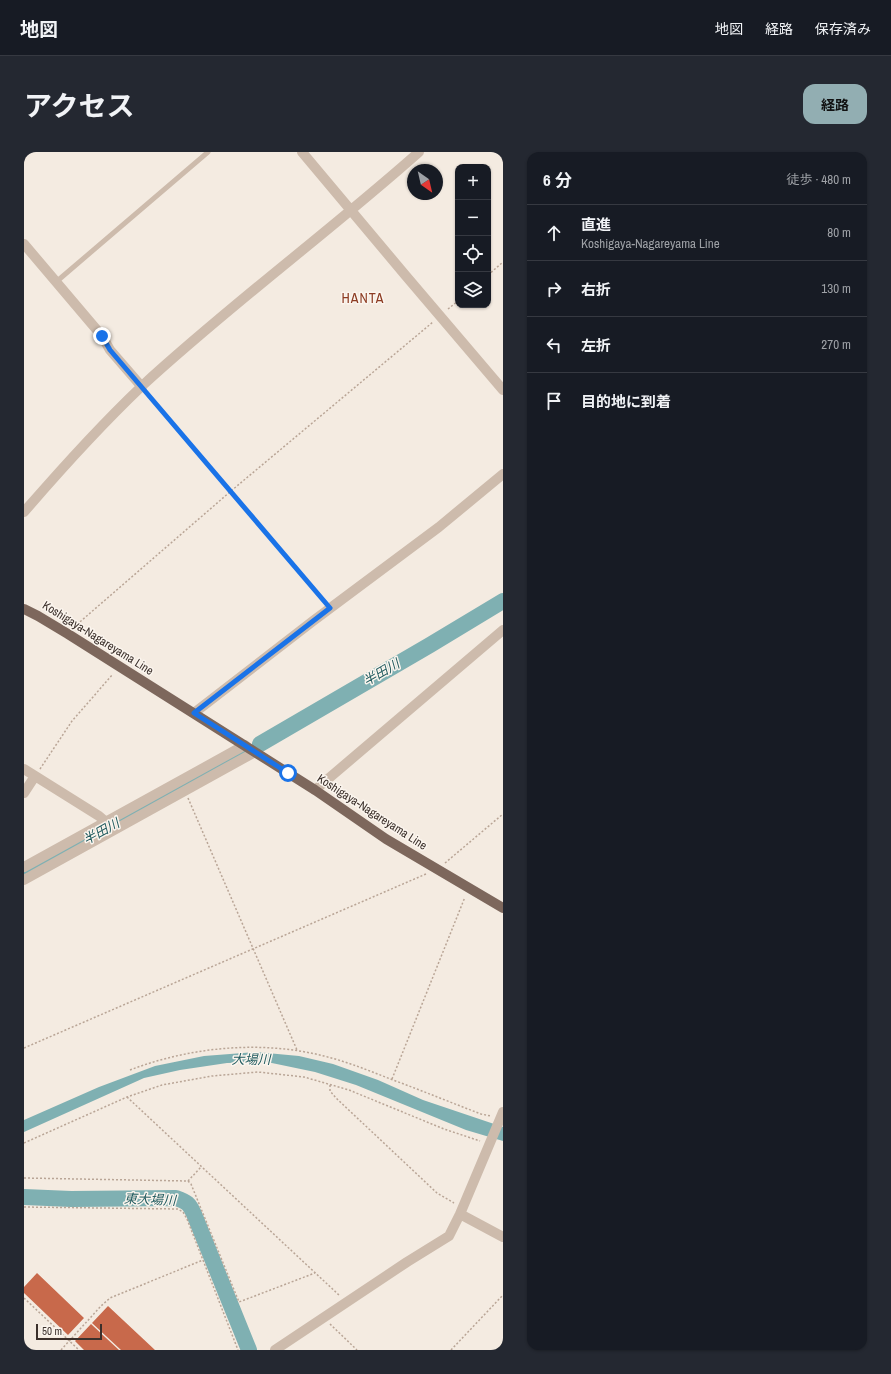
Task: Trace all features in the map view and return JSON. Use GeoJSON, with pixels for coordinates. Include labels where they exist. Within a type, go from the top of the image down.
{"type":"FeatureCollection","features":[{"type":"Feature","properties":{"kind":"main road","name":"Koshigaya-Nagareyama Line"},"geometry":{"type":"LineString","coordinates":[[24,610],[38,616],[68,634],[245,745],[316,790],[386,839],[503,908]]}},
{"type":"Feature","properties":{"kind":"street"},"geometry":{"type":"LineString","coordinates":[[302,152],[503,390]]}},
{"type":"Feature","properties":{"kind":"street"},"geometry":{"type":"LineString","coordinates":[[24,512],[84,444],[142,387],[182,351],[350,210],[379,188],[419,152]]}},
{"type":"Feature","properties":{"kind":"street"},"geometry":{"type":"LineString","coordinates":[[24,244],[102,336],[110,350],[142,387]]}},
{"type":"Feature","properties":{"kind":"street"},"geometry":{"type":"LineString","coordinates":[[194,713],[330,608],[439,527],[503,474]]}},
{"type":"Feature","properties":{"kind":"street"},"geometry":{"type":"LineString","coordinates":[[316,790],[503,630]]}},
{"type":"Feature","properties":{"kind":"street"},"geometry":{"type":"LineString","coordinates":[[24,880],[245,745]]}},
{"type":"Feature","properties":{"kind":"street"},"geometry":{"type":"LineString","coordinates":[[24,867],[185,792],[255,752]]}},
{"type":"Feature","properties":{"kind":"street"},"geometry":{"type":"LineString","coordinates":[[24,769],[99,816],[109,827]]}},
{"type":"Feature","properties":{"kind":"street"},"geometry":{"type":"LineString","coordinates":[[24,793],[35,776]]}},
{"type":"Feature","properties":{"kind":"street"},"geometry":{"type":"LineString","coordinates":[[275,1350],[407,1262],[449,1236],[501,1118]]}},
{"type":"Feature","properties":{"kind":"street"},"geometry":{"type":"LineString","coordinates":[[461,1211],[503,1237]]}},
{"type":"Feature","properties":{"kind":"lane"},"geometry":{"type":"LineString","coordinates":[[56,282],[208,152]]}},
{"type":"Feature","properties":{"kind":"path"},"geometry":{"type":"LineString","coordinates":[[491,272],[503,262]]}},
{"type":"Feature","properties":{"kind":"path"},"geometry":{"type":"LineString","coordinates":[[68,634],[74,626],[231,491],[455,304]]}},
{"type":"Feature","properties":{"kind":"path"},"geometry":{"type":"LineString","coordinates":[[142,387],[330,608]]}},
{"type":"Feature","properties":{"kind":"path"},"geometry":{"type":"LineString","coordinates":[[35,776],[72,721],[119,666]]}},
{"type":"Feature","properties":{"kind":"path"},"geometry":{"type":"LineString","coordinates":[[185,792],[296,1050]]}},
{"type":"Feature","properties":{"kind":"path"},"geometry":{"type":"LineString","coordinates":[[24,1048],[437,869],[503,814]]}},
{"type":"Feature","properties":{"kind":"path"},"geometry":{"type":"LineString","coordinates":[[392,1080],[469,888]]}},
{"type":"Feature","properties":{"kind":"path"},"geometry":{"type":"LineString","coordinates":[[130,1070],[151,1062],[176,1056],[219,1049],[255,1048],[296,1050],[349,1063],[481,1114],[501,1118]]}},
{"type":"Feature","properties":{"kind":"path"},"geometry":{"type":"LineString","coordinates":[[24,1143],[127,1097],[162,1085],[212,1076],[258,1072],[304,1077],[349,1090],[444,1129],[490,1143]]}},
{"type":"Feature","properties":{"kind":"path"},"geometry":{"type":"LineString","coordinates":[[330,1085],[330,1091],[336,1098],[437,1193],[461,1211]]}},
{"type":"Feature","properties":{"kind":"path"},"geometry":{"type":"LineString","coordinates":[[127,1097],[347,1303]]}},
{"type":"Feature","properties":{"kind":"path"},"geometry":{"type":"LineString","coordinates":[[24,1178],[188,1181],[201,1167]]}},
{"type":"Feature","properties":{"kind":"path"},"geometry":{"type":"LineString","coordinates":[[188,1181],[191,1184],[239,1302],[315,1273]]}},
{"type":"Feature","properties":{"kind":"path"},"geometry":{"type":"LineString","coordinates":[[24,1207],[178,1209],[187,1220],[238,1350]]}},
{"type":"Feature","properties":{"kind":"path"},"geometry":{"type":"LineString","coordinates":[[61,1350],[110,1298],[203,1260]]}},
{"type":"Feature","properties":{"kind":"path"},"geometry":{"type":"LineString","coordinates":[[451,1350],[503,1296]]}},
{"type":"Feature","properties":{"kind":"path"},"geometry":{"type":"LineString","coordinates":[[24,1298],[79,1350]]}},
{"type":"Feature","properties":{"kind":"path"},"geometry":{"type":"LineString","coordinates":[[324,1318],[357,1350]]}},
{"type":"Feature","properties":{"kind":"water","name":"大場川"},"geometry":{"type":"Polygon","coordinates":[[[256,1052],[299,1056],[333,1064],[378,1080],[423,1100],[503,1127],[503,1141],[466,1130],[356,1085],[315,1072],[267,1062],[227,1063],[180,1070],[144,1078],[24,1132],[24,1120],[99,1087],[155,1066],[204,1056],[256,1052]]]}},
{"type":"Feature","properties":{"kind":"building"},"geometry":{"type":"Polygon","coordinates":[[[37,1273],[84,1318],[68,1335],[24,1293],[24,1287],[37,1273]]]}},
{"type":"Feature","properties":{"kind":"building"},"geometry":{"type":"Polygon","coordinates":[[[108,1306],[155,1350],[121,1350],[92,1323],[108,1306]]]}},
{"type":"Feature","properties":{"kind":"building"},"geometry":{"type":"Polygon","coordinates":[[[91,1324],[119,1350],[84,1350],[75,1341],[91,1324]]]}},
{"type":"Feature","properties":{"kind":"waterway","name":"半田川"},"geometry":{"type":"LineString","coordinates":[[260,744],[503,601]]}},
{"type":"Feature","properties":{"kind":"waterway","name":"半田川"},"geometry":{"type":"LineString","coordinates":[[24,873],[241,754]]}},
{"type":"Feature","properties":{"kind":"waterway","name":"東大場川"},"geometry":{"type":"LineString","coordinates":[[24,1197],[71,1199],[176,1198],[185,1202],[189,1205],[194,1214],[249,1350]]}},
{"type":"Feature","properties":{"kind":"district","name":"HANTA"},"geometry":{"type":"Point","coordinates":[363,298]}},
{"type":"Feature","properties":{"kind":"route"},"geometry":{"type":"LineString","coordinates":[[102,336],[110,350],[330,608],[194,713],[288,773]]}}]}
